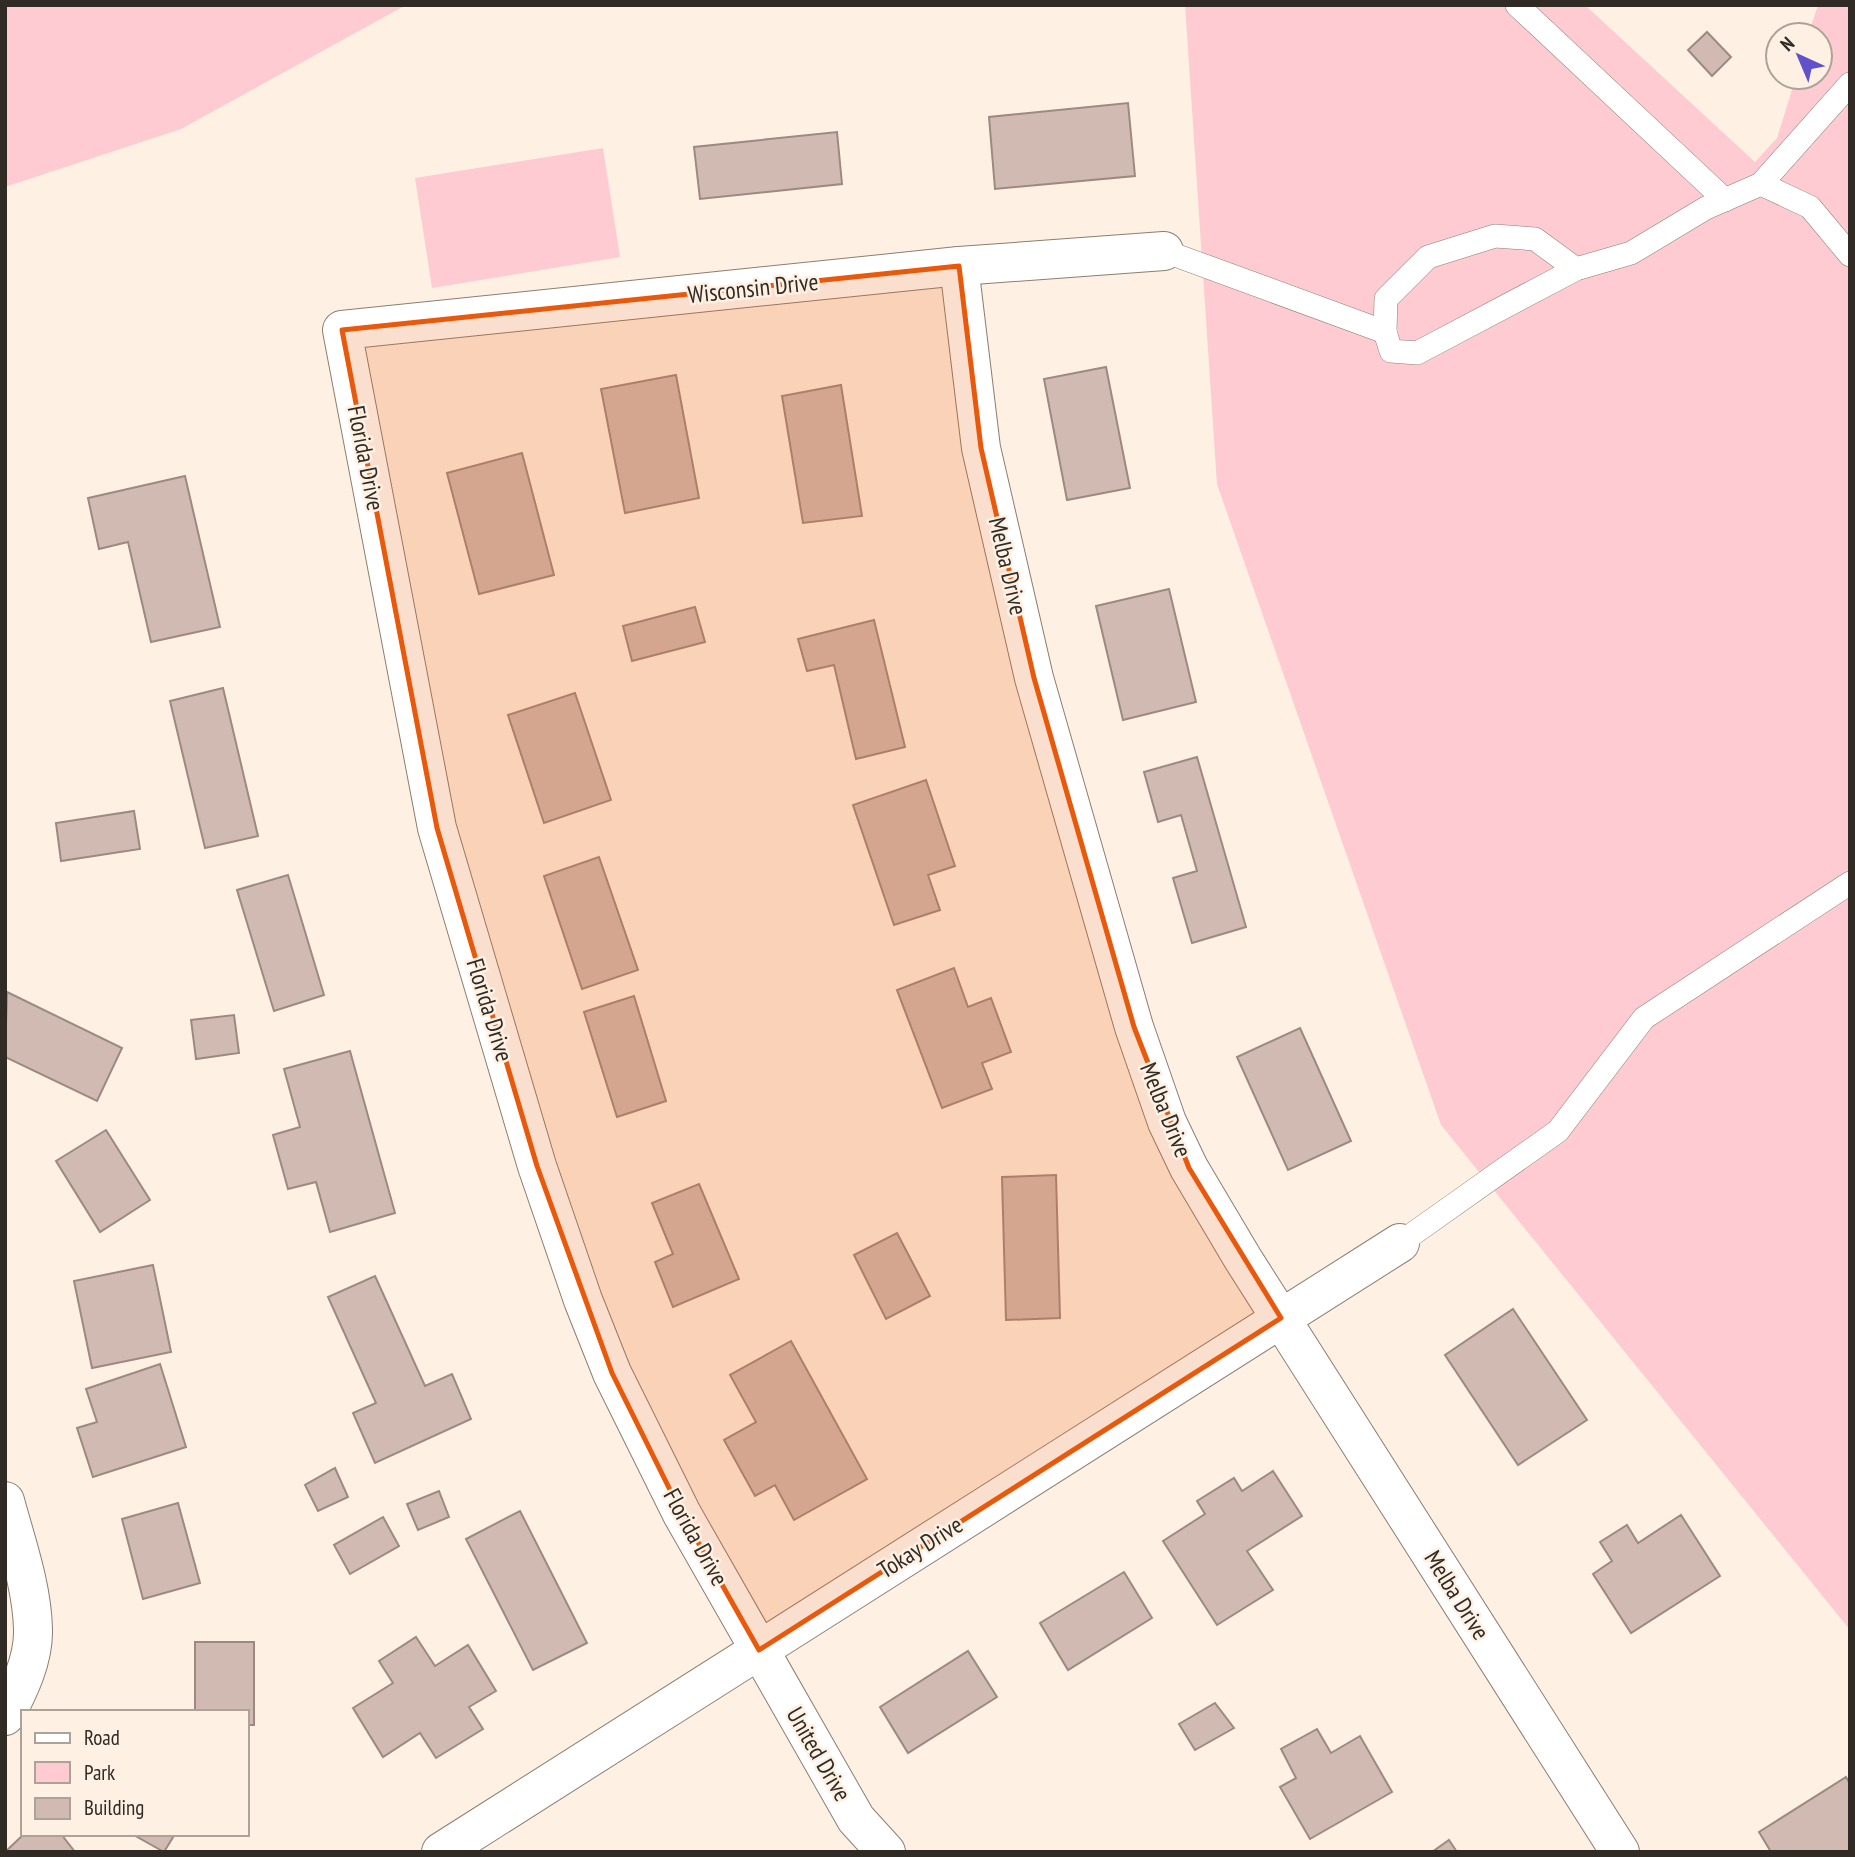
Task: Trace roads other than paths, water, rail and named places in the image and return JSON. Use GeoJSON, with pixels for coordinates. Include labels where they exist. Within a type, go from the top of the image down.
{"type":"FeatureCollection","features":[{"type":"Feature","properties":{"kind":"street","name":"Wisconsin Drive"},"geometry":{"type":"LineString","coordinates":[[342,330],[959,266],[1164,251]]}},
{"type":"Feature","properties":{"kind":"street","name":"Melba Drive"},"geometry":{"type":"LineString","coordinates":[[959,266],[981,448],[1025,638],[1134,1027],[1167,1122],[1189,1168],[1281,1318],[1620,1852]]}},
{"type":"Feature","properties":{"kind":"street","name":"Florida Drive"},"geometry":{"type":"LineString","coordinates":[[342,330],[437,828],[537,1166],[583,1300],[612,1373],[682,1514],[759,1650]]}},
{"type":"Feature","properties":{"kind":"street","name":"Tokay Drive"},"geometry":{"type":"LineString","coordinates":[[440,1852],[1400,1243]]}},
{"type":"Feature","properties":{"kind":"street"},"geometry":{"type":"LineString","coordinates":[[5,1501],[22,1563],[33,1630],[23,1684],[5,1716]]}},
{"type":"Feature","properties":{"kind":"street","name":"United Drive"},"geometry":{"type":"LineString","coordinates":[[759,1650],[856,1819],[886,1852]]}},
{"type":"Feature","properties":{"kind":"lane"},"geometry":{"type":"LineString","coordinates":[[1517,5],[1725,200]]}},
{"type":"Feature","properties":{"kind":"lane"},"geometry":{"type":"LineString","coordinates":[[1576,269],[1535,239],[1495,236],[1428,257],[1386,299],[1385,332],[1391,351],[1417,353],[1576,269],[1631,253],[1725,200],[1761,184],[1850,83]]}},
{"type":"Feature","properties":{"kind":"lane"},"geometry":{"type":"LineString","coordinates":[[1761,184],[1810,207],[1850,255]]}},
{"type":"Feature","properties":{"kind":"lane"},"geometry":{"type":"LineString","coordinates":[[1164,251],[1385,332]]}},
{"type":"Feature","properties":{"kind":"lane"},"geometry":{"type":"LineString","coordinates":[[1400,1243],[1558,1131],[1644,1018],[1850,883]]}}]}
